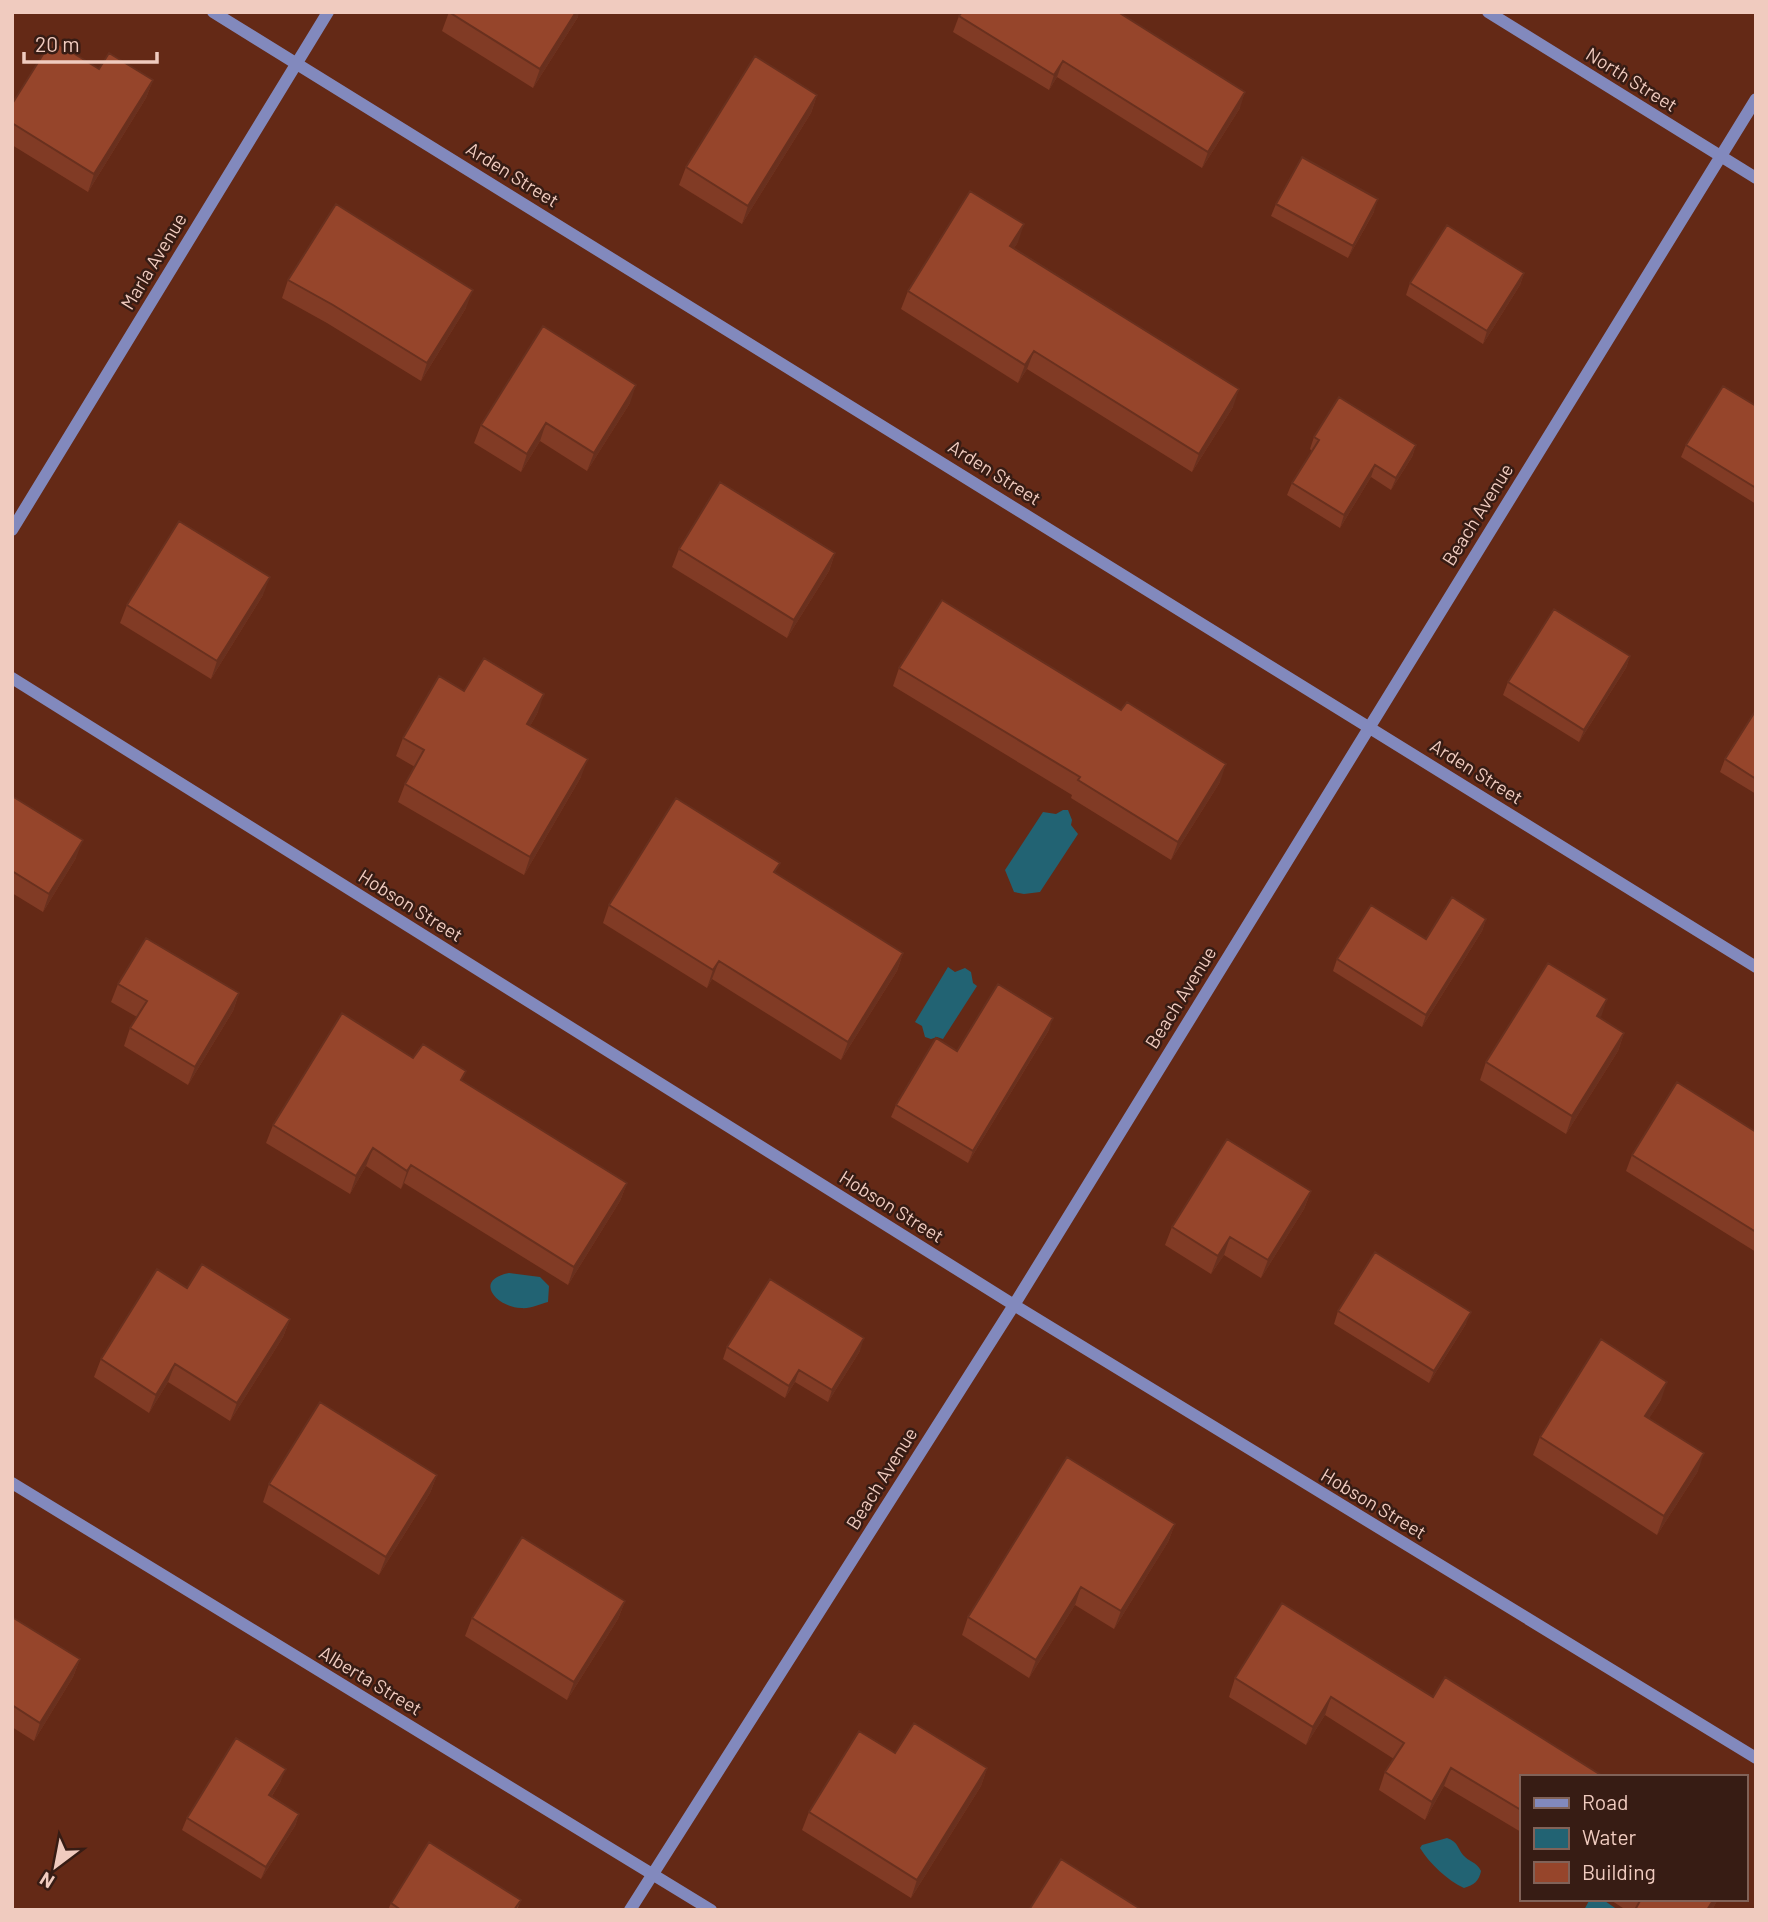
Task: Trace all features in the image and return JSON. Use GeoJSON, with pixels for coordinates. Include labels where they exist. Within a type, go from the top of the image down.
{"type":"FeatureCollection","features":[{"type":"Feature","properties":{"kind":"street","name":"Arden Street"},"geometry":{"type":"LineString","coordinates":[[213,12],[1756,967]]}},
{"type":"Feature","properties":{"kind":"street","name":"Marla Avenue"},"geometry":{"type":"LineString","coordinates":[[12,530],[328,12]]}},
{"type":"Feature","properties":{"kind":"street","name":"North Street"},"geometry":{"type":"LineString","coordinates":[[1488,12],[1756,178]]}},
{"type":"Feature","properties":{"kind":"street","name":"Beach Avenue"},"geometry":{"type":"LineString","coordinates":[[630,1910],[1014,1305],[1756,99]]}},
{"type":"Feature","properties":{"kind":"street","name":"Hobson Street"},"geometry":{"type":"LineString","coordinates":[[12,678],[1014,1305],[1756,1758]]}},
{"type":"Feature","properties":{"kind":"street","name":"Alberta Street"},"geometry":{"type":"LineString","coordinates":[[12,1483],[710,1910]]}},
{"type":"Feature","properties":{"kind":"water"},"geometry":{"type":"Polygon","coordinates":[[[1068,810],[1071,825],[1078,834],[1040,892],[1014,892],[1005,870],[1043,812],[1056,814],[1068,810]]]}},
{"type":"Feature","properties":{"kind":"water"},"geometry":{"type":"Polygon","coordinates":[[[948,967],[955,972],[965,968],[971,972],[973,983],[977,986],[943,1039],[931,1039],[925,1037],[922,1026],[915,1022],[948,967]]]}},
{"type":"Feature","properties":{"kind":"water"},"geometry":{"type":"Polygon","coordinates":[[[509,1273],[540,1277],[549,1286],[548,1302],[521,1308],[497,1298],[490,1287],[492,1281],[509,1273]]]}},
{"type":"Feature","properties":{"kind":"water"},"geometry":{"type":"Polygon","coordinates":[[[1447,1838],[1481,1871],[1477,1880],[1464,1888],[1434,1866],[1420,1848],[1422,1845],[1447,1838]]]}},
{"type":"Feature","properties":{"kind":"water"},"geometry":{"type":"Polygon","coordinates":[[[1589,1901],[1605,1901],[1618,1910],[1584,1910],[1589,1901]]]}},
{"type":"Feature","properties":{"kind":"building"},"geometry":{"type":"Polygon","coordinates":[[[449,12],[576,12],[540,69],[449,12]]]}},
{"type":"Feature","properties":{"kind":"building"},"geometry":{"type":"Polygon","coordinates":[[[962,12],[1118,12],[1245,92],[1208,152],[1063,61],[1054,75],[959,16],[962,12]]]}},
{"type":"Feature","properties":{"kind":"building"},"geometry":{"type":"Polygon","coordinates":[[[52,40],[99,69],[109,53],[153,80],[94,174],[12,123],[12,104],[52,40]]]}},
{"type":"Feature","properties":{"kind":"building"},"geometry":{"type":"Polygon","coordinates":[[[755,56],[817,95],[748,206],[686,167],[755,56]]]}},
{"type":"Feature","properties":{"kind":"building"},"geometry":{"type":"Polygon","coordinates":[[[1302,157],[1378,199],[1353,246],[1276,204],[1302,157]]]}},
{"type":"Feature","properties":{"kind":"building"},"geometry":{"type":"Polygon","coordinates":[[[970,191],[1024,224],[1010,246],[1239,389],[1199,454],[1034,351],[1025,365],[908,291],[970,191]]]}},
{"type":"Feature","properties":{"kind":"building"},"geometry":{"type":"Polygon","coordinates":[[[336,204],[473,290],[427,363],[288,280],[336,204]]]}},
{"type":"Feature","properties":{"kind":"building"},"geometry":{"type":"Polygon","coordinates":[[[1447,225],[1524,273],[1487,331],[1410,283],[1447,225]]]}},
{"type":"Feature","properties":{"kind":"building"},"geometry":{"type":"Polygon","coordinates":[[[543,326],[636,385],[594,453],[546,423],[527,454],[481,425],[543,326]]]}},
{"type":"Feature","properties":{"kind":"building"},"geometry":{"type":"Polygon","coordinates":[[[1723,386],[1756,406],[1756,488],[1686,445],[1723,386]]]}},
{"type":"Feature","properties":{"kind":"building"},"geometry":{"type":"Polygon","coordinates":[[[1339,397],[1416,445],[1396,478],[1375,465],[1344,515],[1292,483],[1319,440],[1314,437],[1339,397]]]}},
{"type":"Feature","properties":{"kind":"building"},"geometry":{"type":"Polygon","coordinates":[[[720,482],[835,553],[794,620],[679,549],[720,482]]]}},
{"type":"Feature","properties":{"kind":"building"},"geometry":{"type":"Polygon","coordinates":[[[179,521],[270,577],[217,661],[127,605],[179,521]]]}},
{"type":"Feature","properties":{"kind":"building"},"geometry":{"type":"Polygon","coordinates":[[[942,600],[1121,710],[1127,702],[1226,764],[1178,842],[1078,780],[1080,777],[899,668],[942,600]]]}},
{"type":"Feature","properties":{"kind":"building"},"geometry":{"type":"Polygon","coordinates":[[[1554,609],[1630,656],[1584,730],[1508,682],[1554,609]]]}},
{"type":"Feature","properties":{"kind":"building"},"geometry":{"type":"Polygon","coordinates":[[[484,658],[544,694],[527,724],[588,759],[530,857],[405,784],[424,750],[403,738],[439,676],[464,691],[484,658]]]}},
{"type":"Feature","properties":{"kind":"building"},"geometry":{"type":"Polygon","coordinates":[[[1756,710],[1756,779],[1725,759],[1756,710]]]}},
{"type":"Feature","properties":{"kind":"building"},"geometry":{"type":"Polygon","coordinates":[[[12,796],[83,840],[49,894],[12,871],[12,796]]]}},
{"type":"Feature","properties":{"kind":"building"},"geometry":{"type":"Polygon","coordinates":[[[676,798],[780,863],[774,872],[903,953],[848,1042],[719,961],[713,970],[609,905],[676,798]]]}},
{"type":"Feature","properties":{"kind":"building"},"geometry":{"type":"Polygon","coordinates":[[[1452,897],[1486,919],[1426,1015],[1337,959],[1371,905],[1426,939],[1452,897]]]}},
{"type":"Feature","properties":{"kind":"building"},"geometry":{"type":"Polygon","coordinates":[[[146,938],[239,993],[195,1067],[130,1028],[147,1001],[118,984],[146,938]]]}},
{"type":"Feature","properties":{"kind":"building"},"geometry":{"type":"Polygon","coordinates":[[[1548,963],[1607,999],[1597,1016],[1624,1033],[1572,1116],[1486,1062],[1548,963]]]}},
{"type":"Feature","properties":{"kind":"building"},"geometry":{"type":"Polygon","coordinates":[[[998,984],[1053,1018],[973,1151],[896,1105],[936,1038],[957,1051],[998,984]]]}},
{"type":"Feature","properties":{"kind":"building"},"geometry":{"type":"Polygon","coordinates":[[[342,1013],[413,1058],[423,1044],[466,1071],[461,1080],[627,1183],[574,1267],[411,1165],[407,1171],[373,1148],[356,1176],[273,1125],[342,1013]]]}},
{"type":"Feature","properties":{"kind":"building"},"geometry":{"type":"Polygon","coordinates":[[[1677,1082],[1756,1132],[1756,1232],[1632,1155],[1677,1082]]]}},
{"type":"Feature","properties":{"kind":"building"},"geometry":{"type":"Polygon","coordinates":[[[1227,1139],[1311,1191],[1268,1260],[1230,1237],[1218,1256],[1172,1227],[1227,1139]]]}},
{"type":"Feature","properties":{"kind":"building"},"geometry":{"type":"Polygon","coordinates":[[[1375,1252],[1471,1312],[1434,1371],[1338,1311],[1375,1252]]]}},
{"type":"Feature","properties":{"kind":"building"},"geometry":{"type":"Polygon","coordinates":[[[202,1264],[290,1319],[237,1403],[175,1364],[156,1395],[101,1359],[157,1269],[187,1288],[202,1264]]]}},
{"type":"Feature","properties":{"kind":"building"},"geometry":{"type":"Polygon","coordinates":[[[770,1279],[864,1338],[832,1390],[799,1370],[789,1386],[727,1347],[770,1279]]]}},
{"type":"Feature","properties":{"kind":"building"},"geometry":{"type":"Polygon","coordinates":[[[1601,1339],[1667,1382],[1645,1416],[1704,1453],[1664,1516],[1540,1437],[1601,1339]]]}},
{"type":"Feature","properties":{"kind":"building"},"geometry":{"type":"Polygon","coordinates":[[[320,1402],[437,1475],[386,1557],[269,1484],[320,1402]]]}},
{"type":"Feature","properties":{"kind":"building"},"geometry":{"type":"Polygon","coordinates":[[[1067,1457],[1175,1524],[1121,1611],[1081,1587],[1036,1660],[968,1617],[1067,1457]]]}},
{"type":"Feature","properties":{"kind":"building"},"geometry":{"type":"Polygon","coordinates":[[[522,1537],[625,1601],[574,1682],[472,1618],[522,1537]]]}},
{"type":"Feature","properties":{"kind":"building"},"geometry":{"type":"Polygon","coordinates":[[[1282,1603],[1433,1697],[1445,1677],[1601,1775],[1520,1775],[1520,1809],[1451,1768],[1432,1802],[1385,1772],[1404,1743],[1331,1697],[1313,1727],[1235,1678],[1282,1603]]]}},
{"type":"Feature","properties":{"kind":"building"},"geometry":{"type":"Polygon","coordinates":[[[12,1617],[80,1659],[40,1723],[12,1705],[12,1617]]]}},
{"type":"Feature","properties":{"kind":"building"},"geometry":{"type":"Polygon","coordinates":[[[914,1723],[987,1768],[917,1880],[809,1812],[859,1731],[895,1753],[914,1723]]]}},
{"type":"Feature","properties":{"kind":"building"},"geometry":{"type":"Polygon","coordinates":[[[236,1738],[286,1769],[269,1795],[299,1814],[266,1867],[187,1818],[236,1738]]]}},
{"type":"Feature","properties":{"kind":"building"},"geometry":{"type":"Polygon","coordinates":[[[429,1842],[521,1900],[514,1910],[401,1910],[391,1903],[429,1842]]]}},
{"type":"Feature","properties":{"kind":"building"},"geometry":{"type":"Polygon","coordinates":[[[1061,1859],[1142,1910],[1029,1910],[1061,1859]]]}},
{"type":"Feature","properties":{"kind":"building"},"geometry":{"type":"Polygon","coordinates":[[[1640,1901],[1713,1901],[1707,1910],[1635,1910],[1640,1901]]]}}]}
